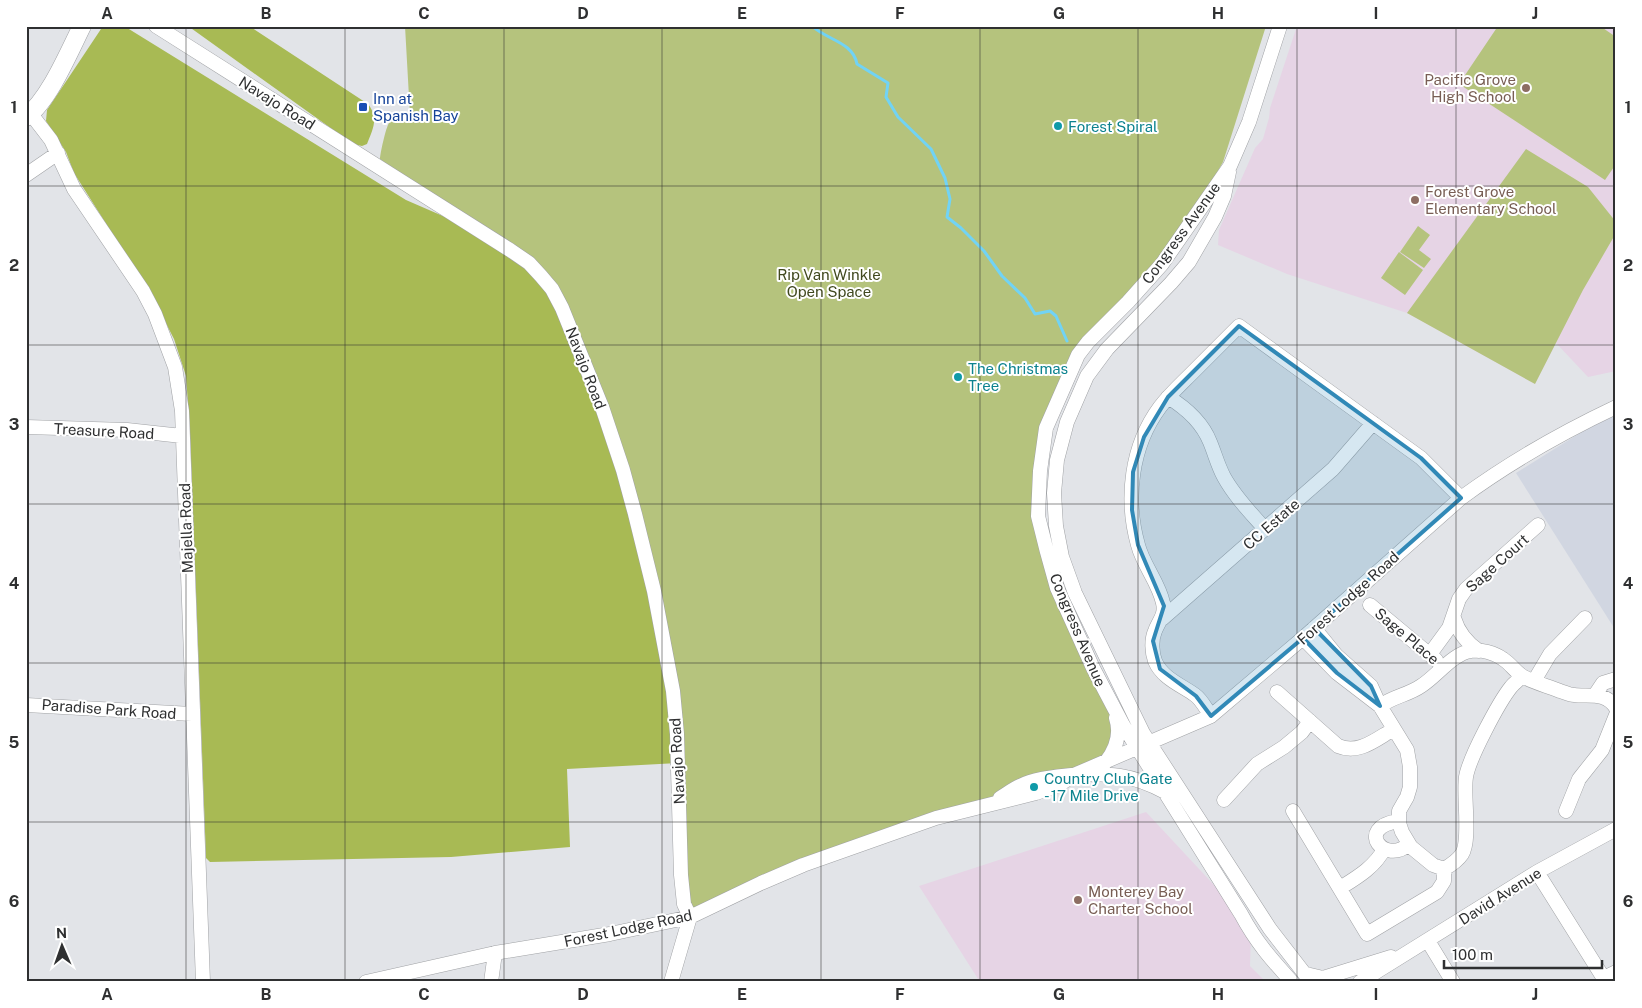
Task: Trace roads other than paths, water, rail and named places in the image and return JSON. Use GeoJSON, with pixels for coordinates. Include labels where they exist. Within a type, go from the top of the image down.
{"type":"FeatureCollection","features":[{"type":"Feature","properties":{"kind":"main road"},"geometry":{"type":"LineString","coordinates":[[29,115],[61,69],[82,26]]}},
{"type":"Feature","properties":{"kind":"street","name":"Navajo Road"},"geometry":{"type":"LineString","coordinates":[[156,26],[510,250],[529,263],[552,289],[575,337],[602,407],[623,470],[654,591],[673,691],[677,734],[681,875],[684,904],[690,917]]}},
{"type":"Feature","properties":{"kind":"street","name":"Congress Avenue"},"geometry":{"type":"LineString","coordinates":[[1280,26],[1249,122],[1230,166],[1162,264],[1088,342],[1078,356],[1054,407],[1043,441],[1038,516],[1057,588],[1113,708],[1144,745],[1270,929],[1308,978]]}},
{"type":"Feature","properties":{"kind":"street","name":"Majella Road"},"geometry":{"type":"LineString","coordinates":[[29,115],[51,140],[74,188],[143,291],[168,343],[175,367],[182,411],[202,982]]}},
{"type":"Feature","properties":{"kind":"street"},"geometry":{"type":"LineString","coordinates":[[26,175],[58,153]]}},
{"type":"Feature","properties":{"kind":"street","name":"Congress Avenue"},"geometry":{"type":"LineString","coordinates":[[1230,166],[1224,196],[1215,217],[1188,262],[1171,283],[1106,348],[1087,376],[1067,422],[1057,460],[1054,493],[1056,526],[1062,557],[1075,593],[1143,733],[1144,745],[1166,793],[1262,950],[1292,982]]}},
{"type":"Feature","properties":{"kind":"street"},"geometry":{"type":"LineString","coordinates":[[1211,716],[1196,696],[1168,678],[1155,661],[1153,641],[1155,631],[1162,619],[1164,606],[1161,595],[1144,562],[1138,545],[1132,510],[1131,490],[1133,472],[1144,437],[1159,409],[1239,326],[1421,458],[1461,498]]}},
{"type":"Feature","properties":{"kind":"street"},"geometry":{"type":"LineString","coordinates":[[1168,398],[1183,407],[1206,432],[1217,463],[1230,486],[1265,529]]}},
{"type":"Feature","properties":{"kind":"street","name":"Forest Lodge Road"},"geometry":{"type":"LineString","coordinates":[[366,982],[495,953],[610,934],[690,917],[803,865],[936,818],[1057,786],[1074,775],[1211,716],[1303,638],[1461,498],[1531,451],[1616,407]]}},
{"type":"Feature","properties":{"kind":"street","name":"CC Estate"},"geometry":{"type":"LineString","coordinates":[[1162,619],[1333,469],[1373,423]]}},
{"type":"Feature","properties":{"kind":"street","name":"Treasure Road"},"geometry":{"type":"LineString","coordinates":[[26,427],[127,430],[182,436]]}},
{"type":"Feature","properties":{"kind":"street","name":"Sage Court"},"geometry":{"type":"LineString","coordinates":[[1430,654],[1449,628],[1459,599],[1466,589],[1538,525]]}},
{"type":"Feature","properties":{"kind":"street","name":"Sage Place"},"geometry":{"type":"LineString","coordinates":[[1370,605],[1444,667]]}},
{"type":"Feature","properties":{"kind":"street"},"geometry":{"type":"LineString","coordinates":[[1454,618],[1457,627],[1479,651]]}},
{"type":"Feature","properties":{"kind":"street"},"geometry":{"type":"LineString","coordinates":[[1444,869],[1457,860],[1464,848],[1466,784],[1470,763],[1491,721],[1511,687],[1528,679],[1585,618]]}},
{"type":"Feature","properties":{"kind":"street"},"geometry":{"type":"LineString","coordinates":[[1314,628],[1336,654],[1372,686],[1380,706],[1407,750],[1411,778],[1409,792],[1399,811],[1398,820],[1408,844],[1433,865],[1444,869]]}},
{"type":"Feature","properties":{"kind":"street"},"geometry":{"type":"LineString","coordinates":[[1303,638],[1337,673],[1380,706]]}},
{"type":"Feature","properties":{"kind":"street"},"geometry":{"type":"LineString","coordinates":[[1380,706],[1394,697],[1423,685],[1465,652],[1479,651],[1504,659],[1528,679],[1576,696],[1595,695],[1615,708],[1602,750],[1579,779],[1566,811]]}},
{"type":"Feature","properties":{"kind":"street"},"geometry":{"type":"LineString","coordinates":[[1595,695],[1604,683],[1616,679]]}},
{"type":"Feature","properties":{"kind":"street"},"geometry":{"type":"LineString","coordinates":[[1276,692],[1338,746],[1353,750],[1362,747],[1394,728]]}},
{"type":"Feature","properties":{"kind":"street","name":"Paradise Park Road"},"geometry":{"type":"LineString","coordinates":[[26,704],[192,714]]}},
{"type":"Feature","properties":{"kind":"street"},"geometry":{"type":"LineString","coordinates":[[1106,762],[1114,748],[1119,730],[1113,708]]}},
{"type":"Feature","properties":{"kind":"street"},"geometry":{"type":"LineString","coordinates":[[1224,800],[1257,764],[1284,747],[1302,732],[1310,721]]}},
{"type":"Feature","properties":{"kind":"street"},"geometry":{"type":"LineString","coordinates":[[1074,775],[1126,776],[1153,785],[1166,793]]}},
{"type":"Feature","properties":{"kind":"street"},"geometry":{"type":"LineString","coordinates":[[1293,812],[1368,934],[1437,892],[1444,882],[1444,869]]}},
{"type":"Feature","properties":{"kind":"street"},"geometry":{"type":"LineString","coordinates":[[1398,820],[1386,823],[1378,828],[1377,841],[1384,849],[1390,851],[1399,850],[1408,844]]}},
{"type":"Feature","properties":{"kind":"street","name":"David Avenue"},"geometry":{"type":"LineString","coordinates":[[1360,982],[1537,872],[1616,829]]}},
{"type":"Feature","properties":{"kind":"street"},"geometry":{"type":"LineString","coordinates":[[1340,888],[1367,869],[1384,849]]}},
{"type":"Feature","properties":{"kind":"street"},"geometry":{"type":"LineString","coordinates":[[1537,872],[1609,977]]}},
{"type":"Feature","properties":{"kind":"street"},"geometry":{"type":"LineString","coordinates":[[671,982],[690,917]]}},
{"type":"Feature","properties":{"kind":"street"},"geometry":{"type":"LineString","coordinates":[[1428,941],[1453,982]]}},
{"type":"Feature","properties":{"kind":"street"},"geometry":{"type":"LineString","coordinates":[[1308,978],[1323,978],[1409,952]]}},
{"type":"Feature","properties":{"kind":"street"},"geometry":{"type":"LineString","coordinates":[[491,982],[495,953]]}},
{"type":"Feature","properties":{"kind":"waterway"},"geometry":{"type":"LineString","coordinates":[[812,26],[845,46],[855,57],[857,64],[888,83],[886,97],[898,117],[931,149],[945,178],[950,199],[947,217],[984,251],[1002,276],[1025,298],[1035,314],[1050,311],[1056,316],[1067,341]]}},
{"type":"Feature","properties":{"kind":"place","name":"Pacific Grove High School"},"geometry":{"type":"Point","coordinates":[1526,88]}},
{"type":"Feature","properties":{"kind":"place","name":"Inn at Spanish Bay"},"geometry":{"type":"Point","coordinates":[363,107]}},
{"type":"Feature","properties":{"kind":"place","name":"Forest Spiral"},"geometry":{"type":"Point","coordinates":[1058,126]}},
{"type":"Feature","properties":{"kind":"place","name":"Forest Grove Elementary School"},"geometry":{"type":"Point","coordinates":[1415,200]}},
{"type":"Feature","properties":{"kind":"place","name":"The Christmas Tree"},"geometry":{"type":"Point","coordinates":[958,377]}},
{"type":"Feature","properties":{"kind":"place","name":"Country Club Gate - 17 Mile Drive"},"geometry":{"type":"Point","coordinates":[1034,787]}},
{"type":"Feature","properties":{"kind":"place","name":"Monterey Bay Charter School"},"geometry":{"type":"Point","coordinates":[1078,900]}},
{"type":"Feature","properties":{"kind":"park label","name":"Rip Van Winkle Open Space"},"geometry":{"type":"Point","coordinates":[829,282]}}]}
